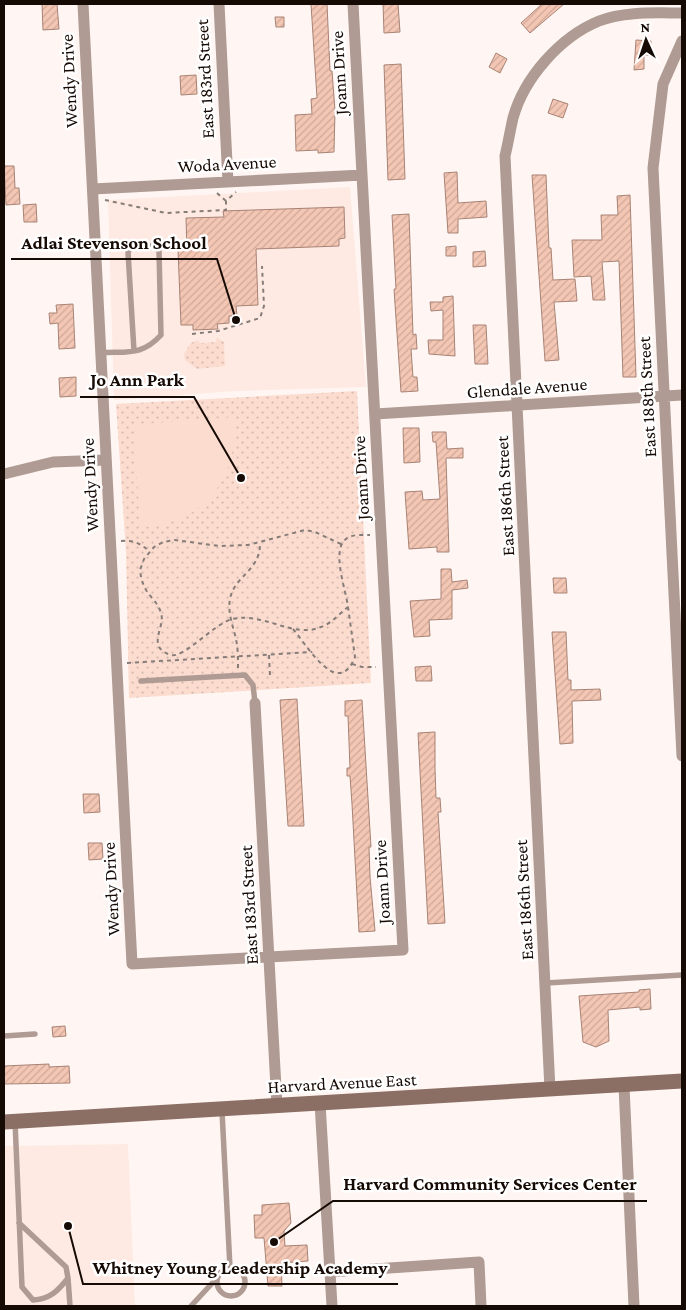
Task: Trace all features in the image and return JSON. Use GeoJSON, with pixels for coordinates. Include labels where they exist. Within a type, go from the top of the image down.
{"type":"FeatureCollection","features":[{"type":"Feature","properties":{"kind":"main road","name":"Harvard Avenue East"},"geometry":{"type":"LineString","coordinates":[[9,1122],[682,1082]]}},
{"type":"Feature","properties":{"kind":"street","name":"Wendy Drive"},"geometry":{"type":"LineString","coordinates":[[82,4],[132,964],[269,957]]}},
{"type":"Feature","properties":{"kind":"street","name":"East 183rd Street"},"geometry":{"type":"LineString","coordinates":[[219,4],[228,182]]}},
{"type":"Feature","properties":{"kind":"street","name":"Joann Drive"},"geometry":{"type":"LineString","coordinates":[[269,957],[403,950],[353,4]]}},
{"type":"Feature","properties":{"kind":"street","name":"East 186th Street"},"geometry":{"type":"LineString","coordinates":[[550,1090],[505,156],[513,117],[529,83],[546,58],[574,36],[600,21],[630,15],[682,13]]}},
{"type":"Feature","properties":{"kind":"street","name":"East 188th Street"},"geometry":{"type":"LineString","coordinates":[[682,41],[663,84],[653,168],[682,756]]}},
{"type":"Feature","properties":{"kind":"street","name":"Woda Avenue"},"geometry":{"type":"LineString","coordinates":[[93,189],[362,175]]}},
{"type":"Feature","properties":{"kind":"street","name":"Glendale Avenue"},"geometry":{"type":"LineString","coordinates":[[375,414],[518,407],[682,395]]}},
{"type":"Feature","properties":{"kind":"street"},"geometry":{"type":"LineString","coordinates":[[4,474],[53,462],[106,460]]}},
{"type":"Feature","properties":{"kind":"street","name":"East 183rd Street"},"geometry":{"type":"LineString","coordinates":[[255,703],[277,1106]]}},
{"type":"Feature","properties":{"kind":"street"},"geometry":{"type":"LineString","coordinates":[[624,1086],[634,1306]]}},
{"type":"Feature","properties":{"kind":"street"},"geometry":{"type":"LineString","coordinates":[[320,1103],[332,1306]]}},
{"type":"Feature","properties":{"kind":"street"},"geometry":{"type":"LineString","coordinates":[[330,1272],[479,1262],[482,1306]]}},
{"type":"Feature","properties":{"kind":"lane"},"geometry":{"type":"LineString","coordinates":[[101,353],[134,351],[144,350],[161,335],[163,328],[158,251],[153,246],[132,246],[128,252],[134,351]]}},
{"type":"Feature","properties":{"kind":"lane"},"geometry":{"type":"LineString","coordinates":[[142,681],[244,675],[253,685],[255,703]]}},
{"type":"Feature","properties":{"kind":"lane"},"geometry":{"type":"LineString","coordinates":[[546,983],[682,975]]}},
{"type":"Feature","properties":{"kind":"lane"},"geometry":{"type":"LineString","coordinates":[[4,1036],[35,1034]]}},
{"type":"Feature","properties":{"kind":"lane"},"geometry":{"type":"LineString","coordinates":[[222,1109],[230,1268]]}},
{"type":"Feature","properties":{"kind":"lane"},"geometry":{"type":"LineString","coordinates":[[9,1122],[19,1223],[22,1287],[33,1303],[50,1297],[59,1290],[68,1278]]}},
{"type":"Feature","properties":{"kind":"lane"},"geometry":{"type":"LineString","coordinates":[[19,1223],[66,1267],[70,1306]]}},
{"type":"Feature","properties":{"kind":"lane"},"geometry":{"type":"LineString","coordinates":[[217,1278],[218,1287],[223,1294],[232,1296],[240,1292],[244,1284],[242,1275],[230,1268]]}},
{"type":"Feature","properties":{"kind":"lane"},"geometry":{"type":"LineString","coordinates":[[191,1306],[222,1271],[230,1268]]}},
{"type":"Feature","properties":{"kind":"path"},"geometry":{"type":"LineString","coordinates":[[103,200],[166,213],[226,210],[226,201],[240,188]]}},
{"type":"Feature","properties":{"kind":"path"},"geometry":{"type":"LineString","coordinates":[[213,190],[226,201]]}},
{"type":"Feature","properties":{"kind":"path"},"geometry":{"type":"LineString","coordinates":[[192,334],[218,331],[260,318],[264,306],[262,266]]}},
{"type":"Feature","properties":{"kind":"path"},"geometry":{"type":"LineString","coordinates":[[341,544],[315,532],[305,530],[260,544],[218,546],[175,540],[163,542],[150,552],[140,570],[141,581],[145,592],[161,612],[162,620],[157,634],[157,643],[163,650],[176,656],[192,647],[216,626],[231,620],[260,618],[293,629],[311,630],[320,628],[348,607]]}},
{"type":"Feature","properties":{"kind":"path"},"geometry":{"type":"LineString","coordinates":[[293,629],[325,669],[332,673],[342,672],[352,664],[355,657],[338,555],[341,544],[348,537],[370,535]]}},
{"type":"Feature","properties":{"kind":"path"},"geometry":{"type":"LineString","coordinates":[[121,541],[132,540],[150,552]]}},
{"type":"Feature","properties":{"kind":"path"},"geometry":{"type":"LineString","coordinates":[[238,670],[237,643],[231,620],[230,599],[238,583],[256,564],[260,553],[260,544]]}},
{"type":"Feature","properties":{"kind":"path"},"geometry":{"type":"LineString","coordinates":[[127,663],[312,652]]}},
{"type":"Feature","properties":{"kind":"path"},"geometry":{"type":"LineString","coordinates":[[269,655],[270,676]]}},
{"type":"Feature","properties":{"kind":"path"},"geometry":{"type":"LineString","coordinates":[[352,664],[362,667],[376,667]]}},
{"type":"Feature","properties":{"kind":"shaded area"},"geometry":{"type":"Polygon","coordinates":[[[350,187],[366,387],[236,391],[114,400],[108,200],[350,187]]]}},
{"type":"Feature","properties":{"kind":"shaded area"},"geometry":{"type":"Polygon","coordinates":[[[217,338],[224,342],[225,366],[197,369],[185,360],[184,354],[191,343],[198,340],[200,343],[216,342],[217,338]]]}},
{"type":"Feature","properties":{"kind":"shaded area"},"geometry":{"type":"Polygon","coordinates":[[[357,391],[371,683],[129,698],[126,552],[116,404],[357,391]]]}},
{"type":"Feature","properties":{"kind":"shaded area"},"geometry":{"type":"Polygon","coordinates":[[[236,417],[233,446],[226,473],[220,485],[211,496],[201,506],[183,518],[140,528],[134,430],[139,424],[236,417]]]}},
{"type":"Feature","properties":{"kind":"shaded area"},"geometry":{"type":"Polygon","coordinates":[[[128,1144],[135,1306],[4,1306],[4,1146],[128,1144]]]}},
{"type":"Feature","properties":{"kind":"building"},"geometry":{"type":"Polygon","coordinates":[[[42,4],[57,4],[59,29],[43,30],[42,4]]]}},
{"type":"Feature","properties":{"kind":"building"},"geometry":{"type":"Polygon","coordinates":[[[311,4],[327,4],[330,71],[332,71],[335,111],[334,152],[318,153],[318,150],[296,151],[295,115],[312,114],[311,99],[317,98],[311,4]]]}},
{"type":"Feature","properties":{"kind":"building"},"geometry":{"type":"Polygon","coordinates":[[[383,4],[398,4],[400,32],[384,33],[383,4]]]}},
{"type":"Feature","properties":{"kind":"building"},"geometry":{"type":"Polygon","coordinates":[[[542,4],[564,4],[530,33],[521,23],[542,4]]]}},
{"type":"Feature","properties":{"kind":"building"},"geometry":{"type":"Polygon","coordinates":[[[275,17],[284,17],[284,27],[276,27],[275,17]]]}},
{"type":"Feature","properties":{"kind":"building"},"geometry":{"type":"Polygon","coordinates":[[[636,40],[651,41],[650,55],[644,55],[644,69],[634,70],[636,40]]]}},
{"type":"Feature","properties":{"kind":"building"},"geometry":{"type":"Polygon","coordinates":[[[496,53],[507,59],[500,73],[489,67],[496,53]]]}},
{"type":"Feature","properties":{"kind":"building"},"geometry":{"type":"Polygon","coordinates":[[[401,64],[405,179],[388,180],[384,65],[401,64]]]}},
{"type":"Feature","properties":{"kind":"building"},"geometry":{"type":"Polygon","coordinates":[[[196,75],[197,94],[181,95],[180,76],[196,75]]]}},
{"type":"Feature","properties":{"kind":"building"},"geometry":{"type":"Polygon","coordinates":[[[553,99],[568,104],[563,118],[548,113],[553,99]]]}},
{"type":"Feature","properties":{"kind":"building"},"geometry":{"type":"Polygon","coordinates":[[[4,166],[14,166],[15,188],[19,188],[20,204],[6,205],[4,166]]]}},
{"type":"Feature","properties":{"kind":"building"},"geometry":{"type":"Polygon","coordinates":[[[457,172],[458,203],[486,201],[487,217],[458,219],[458,233],[448,233],[444,173],[457,172]]]}},
{"type":"Feature","properties":{"kind":"building"},"geometry":{"type":"Polygon","coordinates":[[[532,175],[546,175],[549,248],[551,248],[553,280],[575,279],[577,301],[554,302],[559,360],[545,361],[532,175]]]}},
{"type":"Feature","properties":{"kind":"building"},"geometry":{"type":"Polygon","coordinates":[[[630,195],[636,377],[623,377],[619,261],[602,262],[605,300],[593,300],[591,276],[574,277],[572,240],[602,240],[601,215],[618,215],[617,196],[630,195]]]}},
{"type":"Feature","properties":{"kind":"building"},"geometry":{"type":"Polygon","coordinates":[[[36,204],[37,222],[24,222],[23,205],[36,204]]]}},
{"type":"Feature","properties":{"kind":"building"},"geometry":{"type":"Polygon","coordinates":[[[344,207],[345,238],[339,239],[339,246],[256,249],[258,305],[236,306],[237,316],[229,316],[229,323],[217,324],[218,329],[193,330],[193,325],[181,325],[178,249],[187,249],[186,218],[224,217],[223,211],[344,207]]]}},
{"type":"Feature","properties":{"kind":"building"},"geometry":{"type":"Polygon","coordinates":[[[409,214],[413,335],[416,334],[417,349],[411,349],[413,377],[417,377],[418,391],[401,392],[394,289],[396,289],[392,215],[409,214]]]}},
{"type":"Feature","properties":{"kind":"building"},"geometry":{"type":"Polygon","coordinates":[[[456,246],[456,256],[446,256],[446,247],[456,246]]]}},
{"type":"Feature","properties":{"kind":"building"},"geometry":{"type":"Polygon","coordinates":[[[485,251],[486,266],[473,267],[473,252],[485,251]]]}},
{"type":"Feature","properties":{"kind":"building"},"geometry":{"type":"Polygon","coordinates":[[[453,296],[455,356],[429,354],[428,340],[443,340],[443,310],[431,311],[430,302],[443,302],[443,297],[453,296]]]}},
{"type":"Feature","properties":{"kind":"building"},"geometry":{"type":"Polygon","coordinates":[[[73,304],[75,348],[59,349],[58,323],[50,324],[49,313],[57,313],[56,305],[73,304]]]}},
{"type":"Feature","properties":{"kind":"building"},"geometry":{"type":"Polygon","coordinates":[[[473,325],[486,325],[488,364],[475,364],[473,325]]]}},
{"type":"Feature","properties":{"kind":"building"},"geometry":{"type":"Polygon","coordinates":[[[76,377],[76,396],[60,397],[59,378],[76,377]]]}},
{"type":"Feature","properties":{"kind":"building"},"geometry":{"type":"Polygon","coordinates":[[[403,428],[419,428],[420,462],[404,463],[403,428]]]}},
{"type":"Feature","properties":{"kind":"building"},"geometry":{"type":"Polygon","coordinates":[[[432,432],[446,432],[447,449],[463,448],[463,458],[446,458],[449,552],[437,552],[437,547],[409,549],[405,492],[422,491],[423,500],[440,499],[436,442],[433,442],[432,432]]]}},
{"type":"Feature","properties":{"kind":"building"},"geometry":{"type":"Polygon","coordinates":[[[441,569],[451,569],[452,582],[467,580],[468,588],[452,590],[452,619],[429,620],[430,636],[414,637],[410,601],[441,599],[441,569]]]}},
{"type":"Feature","properties":{"kind":"building"},"geometry":{"type":"Polygon","coordinates":[[[553,578],[566,578],[567,593],[554,593],[553,578]]]}},
{"type":"Feature","properties":{"kind":"building"},"geometry":{"type":"Polygon","coordinates":[[[552,632],[566,632],[568,680],[571,680],[571,690],[600,689],[601,700],[572,701],[573,743],[560,744],[552,632]]]}},
{"type":"Feature","properties":{"kind":"building"},"geometry":{"type":"Polygon","coordinates":[[[431,666],[432,681],[416,681],[415,667],[431,666]]]}},
{"type":"Feature","properties":{"kind":"building"},"geometry":{"type":"Polygon","coordinates":[[[297,699],[304,826],[288,826],[280,700],[297,699]]]}},
{"type":"Feature","properties":{"kind":"building"},"geometry":{"type":"Polygon","coordinates":[[[362,700],[371,847],[369,847],[370,877],[375,931],[359,932],[350,776],[347,776],[347,768],[350,768],[348,716],[345,716],[345,701],[362,700]]]}},
{"type":"Feature","properties":{"kind":"building"},"geometry":{"type":"Polygon","coordinates":[[[435,732],[436,798],[440,798],[441,812],[438,812],[445,923],[428,924],[418,733],[435,732]]]}},
{"type":"Feature","properties":{"kind":"building"},"geometry":{"type":"Polygon","coordinates":[[[83,794],[99,794],[100,812],[84,813],[83,794]]]}},
{"type":"Feature","properties":{"kind":"building"},"geometry":{"type":"Polygon","coordinates":[[[88,843],[102,843],[103,859],[89,860],[88,843]]]}},
{"type":"Feature","properties":{"kind":"building"},"geometry":{"type":"Polygon","coordinates":[[[650,989],[651,1009],[640,1010],[640,1007],[608,1010],[609,1041],[596,1047],[583,1042],[579,996],[639,992],[639,990],[650,989]]]}},
{"type":"Feature","properties":{"kind":"building"},"geometry":{"type":"Polygon","coordinates":[[[65,1026],[66,1036],[53,1037],[52,1027],[65,1026]]]}},
{"type":"Feature","properties":{"kind":"building"},"geometry":{"type":"Polygon","coordinates":[[[49,1064],[49,1067],[69,1066],[70,1083],[4,1084],[4,1066],[49,1064]]]}},
{"type":"Feature","properties":{"kind":"building"},"geometry":{"type":"Polygon","coordinates":[[[289,1203],[291,1223],[284,1231],[285,1246],[307,1245],[308,1261],[281,1263],[282,1286],[268,1286],[264,1238],[255,1238],[254,1215],[262,1215],[262,1205],[289,1203]]]}},
{"type":"Feature","properties":{"kind":"place","name":"Adlai Stevenson School"},"geometry":{"type":"Point","coordinates":[236,320]}},
{"type":"Feature","properties":{"kind":"place","name":"Jo Ann Park"},"geometry":{"type":"Point","coordinates":[241,478]}},
{"type":"Feature","properties":{"kind":"place","name":"Whitney Young Leadership Academy"},"geometry":{"type":"Point","coordinates":[68,1226]}},
{"type":"Feature","properties":{"kind":"place","name":"Harvard Community Services Center"},"geometry":{"type":"Point","coordinates":[274,1242]}}]}
